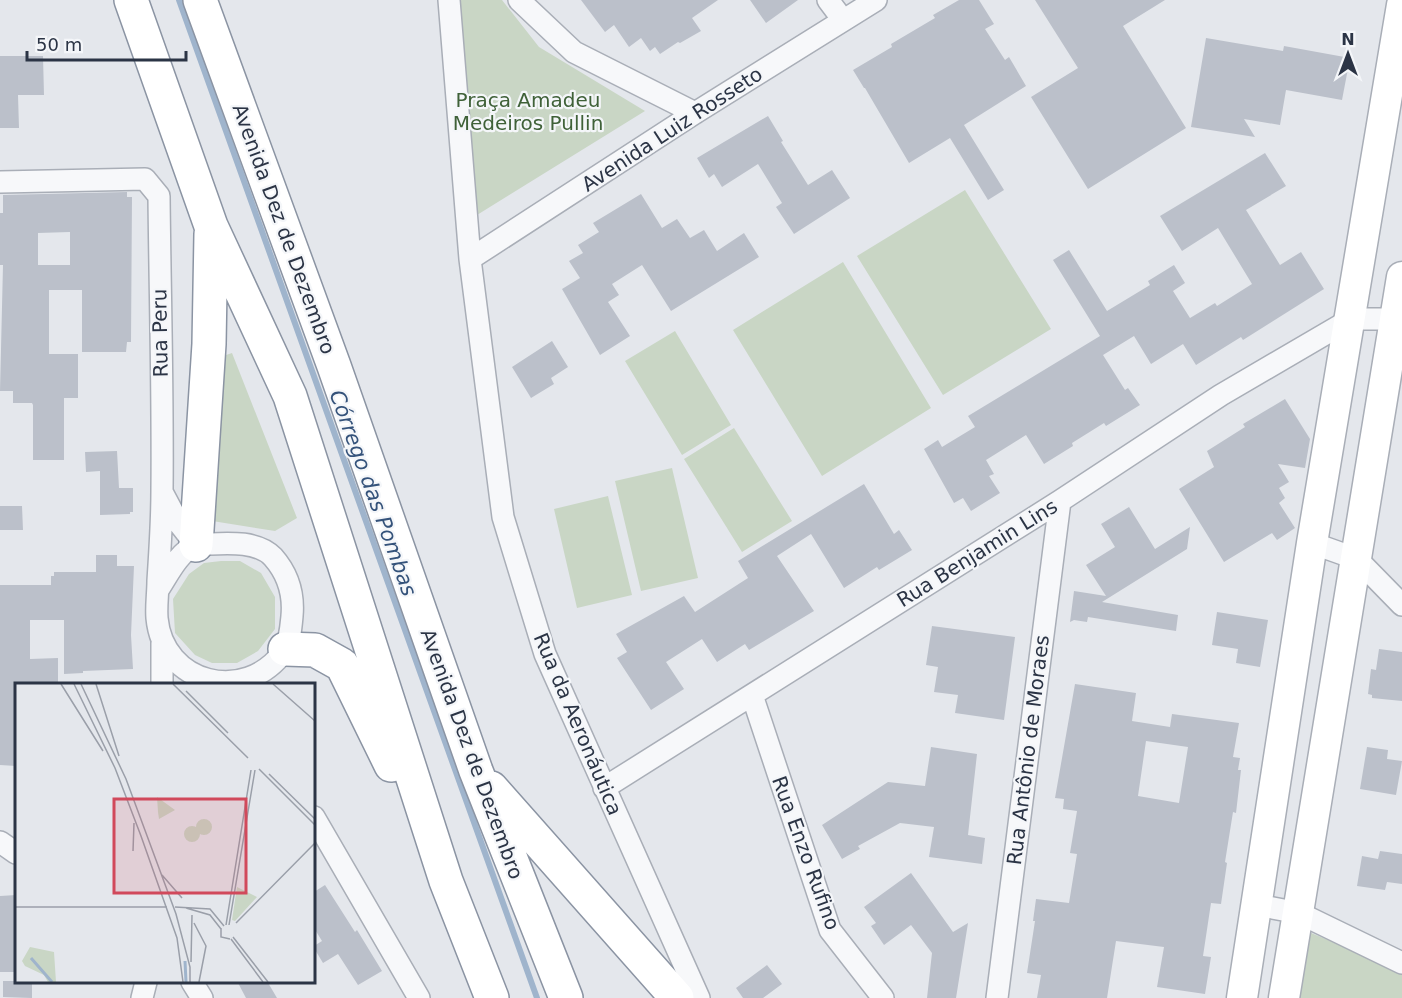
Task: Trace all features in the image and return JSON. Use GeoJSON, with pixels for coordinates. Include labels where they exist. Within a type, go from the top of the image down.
{"type":"FeatureCollection","features":[{"type":"Feature","properties":{"kind":"highway"},"geometry":{"type":"LineString","coordinates":[[131,0],[212,226],[290,396],[446,881],[492,998]]}},
{"type":"Feature","properties":{"kind":"highway","name":"Avenida Dez de Dezembro"},"geometry":{"type":"LineString","coordinates":[[200,0],[334,366],[476,771],[566,998]]}},
{"type":"Feature","properties":{"kind":"highway"},"geometry":{"type":"LineString","coordinates":[[195,545],[209,344],[212,226]]}},
{"type":"Feature","properties":{"kind":"highway"},"geometry":{"type":"LineString","coordinates":[[285,649],[315,650],[342,665],[446,881]]}},
{"type":"Feature","properties":{"kind":"highway"},"geometry":{"type":"LineString","coordinates":[[476,771],[677,998]]}},
{"type":"Feature","properties":{"kind":"street","name":"Rua da Aeronáutica"},"geometry":{"type":"LineString","coordinates":[[449,0],[470,260],[503,517],[545,654],[699,998]]}},
{"type":"Feature","properties":{"kind":"street"},"geometry":{"type":"LineString","coordinates":[[519,0],[574,52],[695,113]]}},
{"type":"Feature","properties":{"kind":"street"},"geometry":{"type":"LineString","coordinates":[[828,0],[843,20]]}},
{"type":"Feature","properties":{"kind":"street","name":"Avenida Luiz Rosseto"},"geometry":{"type":"LineString","coordinates":[[470,260],[695,113],[876,0]]}},
{"type":"Feature","properties":{"kind":"street"},"geometry":{"type":"LineString","coordinates":[[1242,998],[1312,543],[1402,5]]}},
{"type":"Feature","properties":{"kind":"street","name":"Rua Peru"},"geometry":{"type":"LineString","coordinates":[[0,182],[145,179],[159,196],[162,492],[158,590]]}},
{"type":"Feature","properties":{"kind":"street"},"geometry":{"type":"LineString","coordinates":[[1284,998],[1399,320],[1402,277]]}},
{"type":"Feature","properties":{"kind":"street"},"geometry":{"type":"LineString","coordinates":[[1351,320],[1399,320]]}},
{"type":"Feature","properties":{"kind":"street","name":"Rua Benjamin Lins"},"geometry":{"type":"LineString","coordinates":[[604,788],[1060,501],[1221,395],[1351,320]]}},
{"type":"Feature","properties":{"kind":"street","name":"Rua Peru"},"geometry":{"type":"LineString","coordinates":[[162,492],[178,522],[195,545]]}},
{"type":"Feature","properties":{"kind":"street","name":"Rua Antônio de Moraes"},"geometry":{"type":"LineString","coordinates":[[997,998],[1060,501]]}},
{"type":"Feature","properties":{"kind":"street"},"geometry":{"type":"LineString","coordinates":[[162,643],[185,679],[235,683],[257,673],[273,662],[285,649],[291,631],[293,604],[289,582],[272,556],[253,546],[230,543],[195,545],[177,561],[158,590],[157,617],[162,643],[162,683]]}},
{"type":"Feature","properties":{"kind":"street"},"geometry":{"type":"LineString","coordinates":[[1312,543],[1357,559],[1402,605]]}},
{"type":"Feature","properties":{"kind":"street","name":"Rua Enzo Rufino"},"geometry":{"type":"LineString","coordinates":[[752,695],[830,930],[883,998]]}},
{"type":"Feature","properties":{"kind":"street"},"geometry":{"type":"LineString","coordinates":[[315,819],[419,998]]}},
{"type":"Feature","properties":{"kind":"street"},"geometry":{"type":"LineString","coordinates":[[0,842],[15,852]]}},
{"type":"Feature","properties":{"kind":"street"},"geometry":{"type":"LineString","coordinates":[[1257,905],[1299,913],[1402,963]]}},
{"type":"Feature","properties":{"kind":"street"},"geometry":{"type":"LineString","coordinates":[[142,998],[146,983]]}},
{"type":"Feature","properties":{"kind":"street"},"geometry":{"type":"LineString","coordinates":[[193,983],[202,998]]}},
{"type":"Feature","properties":{"kind":"green space","name":"Praça Amadeu Medeiros Pullin"},"geometry":{"type":"Polygon","coordinates":[[[460,0],[502,0],[539,47],[645,111],[477,215],[460,0]]]}},
{"type":"Feature","properties":{"kind":"green space"},"geometry":{"type":"Polygon","coordinates":[[[965,190],[1051,329],[943,395],[857,256],[965,190]]]}},
{"type":"Feature","properties":{"kind":"green space"},"geometry":{"type":"Polygon","coordinates":[[[843,262],[931,408],[822,476],[733,330],[843,262]]]}},
{"type":"Feature","properties":{"kind":"green space"},"geometry":{"type":"Polygon","coordinates":[[[675,331],[731,425],[682,455],[625,361],[675,331]]]}},
{"type":"Feature","properties":{"kind":"green space"},"geometry":{"type":"Polygon","coordinates":[[[232,353],[297,518],[275,531],[206,520],[220,357],[232,353]]]}},
{"type":"Feature","properties":{"kind":"green space"},"geometry":{"type":"Polygon","coordinates":[[[734,428],[792,521],[742,552],[684,459],[734,428]]]}},
{"type":"Feature","properties":{"kind":"green space"},"geometry":{"type":"Polygon","coordinates":[[[672,468],[698,578],[641,591],[615,481],[672,468]]]}},
{"type":"Feature","properties":{"kind":"green space"},"geometry":{"type":"Polygon","coordinates":[[[608,496],[632,595],[577,608],[554,509],[608,496]]]}},
{"type":"Feature","properties":{"kind":"green space"},"geometry":{"type":"Polygon","coordinates":[[[240,561],[261,573],[275,597],[275,629],[258,651],[237,663],[212,663],[195,655],[175,633],[173,599],[189,574],[204,563],[240,561]]]}},
{"type":"Feature","properties":{"kind":"green space"},"geometry":{"type":"Polygon","coordinates":[[[1304,930],[1402,971],[1402,998],[1294,998],[1304,930]]]}},
{"type":"Feature","properties":{"kind":"building"},"geometry":{"type":"Polygon","coordinates":[[[581,0],[718,0],[692,18],[701,31],[660,54],[655,47],[650,51],[641,38],[629,47],[614,25],[605,32],[581,0]]]}},
{"type":"Feature","properties":{"kind":"building"},"geometry":{"type":"Polygon","coordinates":[[[750,0],[798,0],[766,23],[750,0]]]}},
{"type":"Feature","properties":{"kind":"building"},"geometry":{"type":"Polygon","coordinates":[[[959,0],[979,0],[994,24],[985,29],[1005,60],[1009,57],[1026,86],[964,125],[1004,190],[988,200],[950,138],[909,163],[853,70],[892,47],[891,44],[935,18],[933,15],[959,0]]]}},
{"type":"Feature","properties":{"kind":"building"},"geometry":{"type":"Polygon","coordinates":[[[1035,0],[1165,0],[1123,26],[1186,128],[1088,189],[1031,97],[1078,68],[1035,0]]]}},
{"type":"Feature","properties":{"kind":"building"},"geometry":{"type":"Polygon","coordinates":[[[1206,38],[1283,51],[1284,46],[1350,58],[1342,100],[1286,90],[1280,125],[1244,119],[1255,137],[1191,127],[1206,38]]]}},
{"type":"Feature","properties":{"kind":"building"},"geometry":{"type":"Polygon","coordinates":[[[0,56],[43,56],[44,95],[18,95],[19,128],[0,128],[0,56]]]}},
{"type":"Feature","properties":{"kind":"building"},"geometry":{"type":"Polygon","coordinates":[[[768,116],[808,185],[832,170],[850,198],[794,234],[776,207],[782,203],[758,164],[722,187],[714,174],[709,178],[697,158],[768,116]]]}},
{"type":"Feature","properties":{"kind":"building"},"geometry":{"type":"Polygon","coordinates":[[[1265,153],[1286,186],[1246,210],[1280,265],[1301,252],[1324,289],[1243,340],[1241,337],[1196,365],[1183,344],[1151,364],[1134,336],[1103,355],[1125,390],[1128,388],[1140,405],[1106,426],[1104,423],[1044,464],[1026,435],[986,460],[994,474],[989,476],[1000,493],[971,511],[963,498],[954,503],[924,449],[938,440],[942,447],[975,427],[968,416],[1100,336],[1053,260],[1069,250],[1107,311],[1150,285],[1148,281],[1174,265],[1185,283],[1173,291],[1190,318],[1215,303],[1217,306],[1252,284],[1218,228],[1182,251],[1160,216],[1265,153]]]}},
{"type":"Feature","properties":{"kind":"building"},"geometry":{"type":"Polygon","coordinates":[[[127,192],[127,197],[132,197],[131,342],[127,342],[126,352],[82,352],[82,290],[49,290],[49,354],[78,354],[78,398],[64,398],[64,460],[33,460],[33,405],[32,403],[13,403],[13,391],[0,391],[3,265],[0,265],[0,213],[3,213],[3,195],[127,192]],[[70,232],[38,233],[38,265],[70,265],[70,232]]]}},
{"type":"Feature","properties":{"kind":"building"},"geometry":{"type":"Polygon","coordinates":[[[641,194],[662,228],[677,219],[690,238],[704,230],[717,251],[744,233],[759,257],[671,311],[642,265],[612,284],[619,295],[608,302],[630,336],[600,355],[562,289],[580,278],[569,261],[583,253],[578,245],[599,232],[593,223],[641,194]]]}},
{"type":"Feature","properties":{"kind":"building"},"geometry":{"type":"Polygon","coordinates":[[[552,341],[568,367],[551,378],[554,384],[531,398],[512,367],[552,341]]]}},
{"type":"Feature","properties":{"kind":"building"},"geometry":{"type":"Polygon","coordinates":[[[1285,399],[1310,439],[1305,468],[1278,464],[1289,482],[1279,488],[1285,498],[1279,503],[1295,528],[1277,540],[1272,533],[1224,562],[1179,489],[1214,467],[1207,451],[1245,427],[1243,424],[1285,399]]]}},
{"type":"Feature","properties":{"kind":"building"},"geometry":{"type":"Polygon","coordinates":[[[117,451],[119,488],[133,488],[133,512],[100,515],[100,471],[86,472],[85,452],[117,451]]]}},
{"type":"Feature","properties":{"kind":"building"},"geometry":{"type":"Polygon","coordinates":[[[864,484],[894,534],[899,530],[912,550],[879,570],[877,567],[844,588],[811,534],[777,556],[814,611],[749,650],[745,644],[717,662],[702,639],[666,662],[684,689],[651,710],[617,658],[627,652],[616,634],[684,596],[695,612],[748,578],[738,561],[864,484]]]}},
{"type":"Feature","properties":{"kind":"building"},"geometry":{"type":"Polygon","coordinates":[[[0,506],[22,506],[23,530],[0,530],[0,506]]]}},
{"type":"Feature","properties":{"kind":"building"},"geometry":{"type":"Polygon","coordinates":[[[1129,507],[1155,549],[1190,527],[1187,549],[1102,602],[1178,615],[1176,631],[1088,617],[1087,622],[1074,620],[1070,622],[1074,591],[1106,596],[1086,565],[1115,547],[1101,524],[1129,507]]]}},
{"type":"Feature","properties":{"kind":"building"},"geometry":{"type":"Polygon","coordinates":[[[96,555],[117,555],[117,566],[134,566],[131,635],[133,669],[64,674],[64,620],[30,620],[30,659],[58,658],[58,683],[15,683],[15,766],[0,765],[0,585],[51,585],[51,576],[54,576],[54,572],[96,572],[96,555]]]}},
{"type":"Feature","properties":{"kind":"building"},"geometry":{"type":"Polygon","coordinates":[[[1217,612],[1268,620],[1260,667],[1236,663],[1238,649],[1212,645],[1217,612]]]}},
{"type":"Feature","properties":{"kind":"building"},"geometry":{"type":"Polygon","coordinates":[[[932,626],[1015,637],[1004,720],[955,713],[958,695],[934,692],[938,667],[926,665],[932,626]]]}},
{"type":"Feature","properties":{"kind":"building"},"geometry":{"type":"Polygon","coordinates":[[[1379,649],[1402,652],[1402,701],[1372,698],[1372,695],[1368,694],[1371,669],[1376,670],[1379,649]]]}},
{"type":"Feature","properties":{"kind":"building"},"geometry":{"type":"Polygon","coordinates":[[[1075,684],[1136,693],[1132,721],[1170,727],[1172,714],[1239,723],[1233,757],[1240,758],[1238,770],[1241,770],[1236,813],[1233,812],[1221,904],[1211,903],[1203,956],[1211,957],[1205,994],[1157,987],[1164,947],[1116,941],[1107,998],[1037,998],[1041,975],[1027,973],[1036,899],[1069,903],[1077,854],[1070,853],[1077,811],[1063,809],[1064,799],[1055,798],[1075,684]],[[1146,741],[1138,796],[1179,803],[1188,747],[1146,741]]]}},
{"type":"Feature","properties":{"kind":"building"},"geometry":{"type":"Polygon","coordinates":[[[931,747],[977,754],[968,835],[985,838],[982,864],[929,857],[934,827],[900,823],[858,846],[860,849],[842,859],[822,825],[888,782],[925,786],[931,747]]]}},
{"type":"Feature","properties":{"kind":"building"},"geometry":{"type":"Polygon","coordinates":[[[1367,747],[1388,750],[1387,759],[1402,761],[1396,795],[1360,789],[1367,747]]]}},
{"type":"Feature","properties":{"kind":"building"},"geometry":{"type":"Polygon","coordinates":[[[1380,851],[1402,854],[1402,884],[1387,882],[1385,890],[1357,886],[1362,856],[1378,859],[1380,851]]]}},
{"type":"Feature","properties":{"kind":"building"},"geometry":{"type":"Polygon","coordinates":[[[911,873],[953,932],[968,923],[956,998],[927,998],[932,953],[911,925],[884,945],[871,926],[876,923],[864,907],[911,873]]]}},
{"type":"Feature","properties":{"kind":"building"},"geometry":{"type":"Polygon","coordinates":[[[325,885],[355,932],[357,930],[382,971],[358,985],[338,954],[323,963],[315,950],[315,945],[322,941],[315,930],[315,891],[325,885]]]}},
{"type":"Feature","properties":{"kind":"building"},"geometry":{"type":"Polygon","coordinates":[[[15,895],[15,972],[0,972],[0,896],[15,895]]]}},
{"type":"Feature","properties":{"kind":"building"},"geometry":{"type":"Polygon","coordinates":[[[767,965],[782,984],[763,998],[743,998],[736,988],[767,965]]]}},
{"type":"Feature","properties":{"kind":"building"},"geometry":{"type":"Polygon","coordinates":[[[3,981],[32,983],[32,998],[3,997],[3,981]]]}},
{"type":"Feature","properties":{"kind":"building"},"geometry":{"type":"Polygon","coordinates":[[[238,983],[268,983],[277,998],[246,998],[238,983]]]}},
{"type":"Feature","properties":{"kind":"waterway","name":"Córrego das Pombas"},"geometry":{"type":"LineString","coordinates":[[179,0],[537,998]]}}]}
